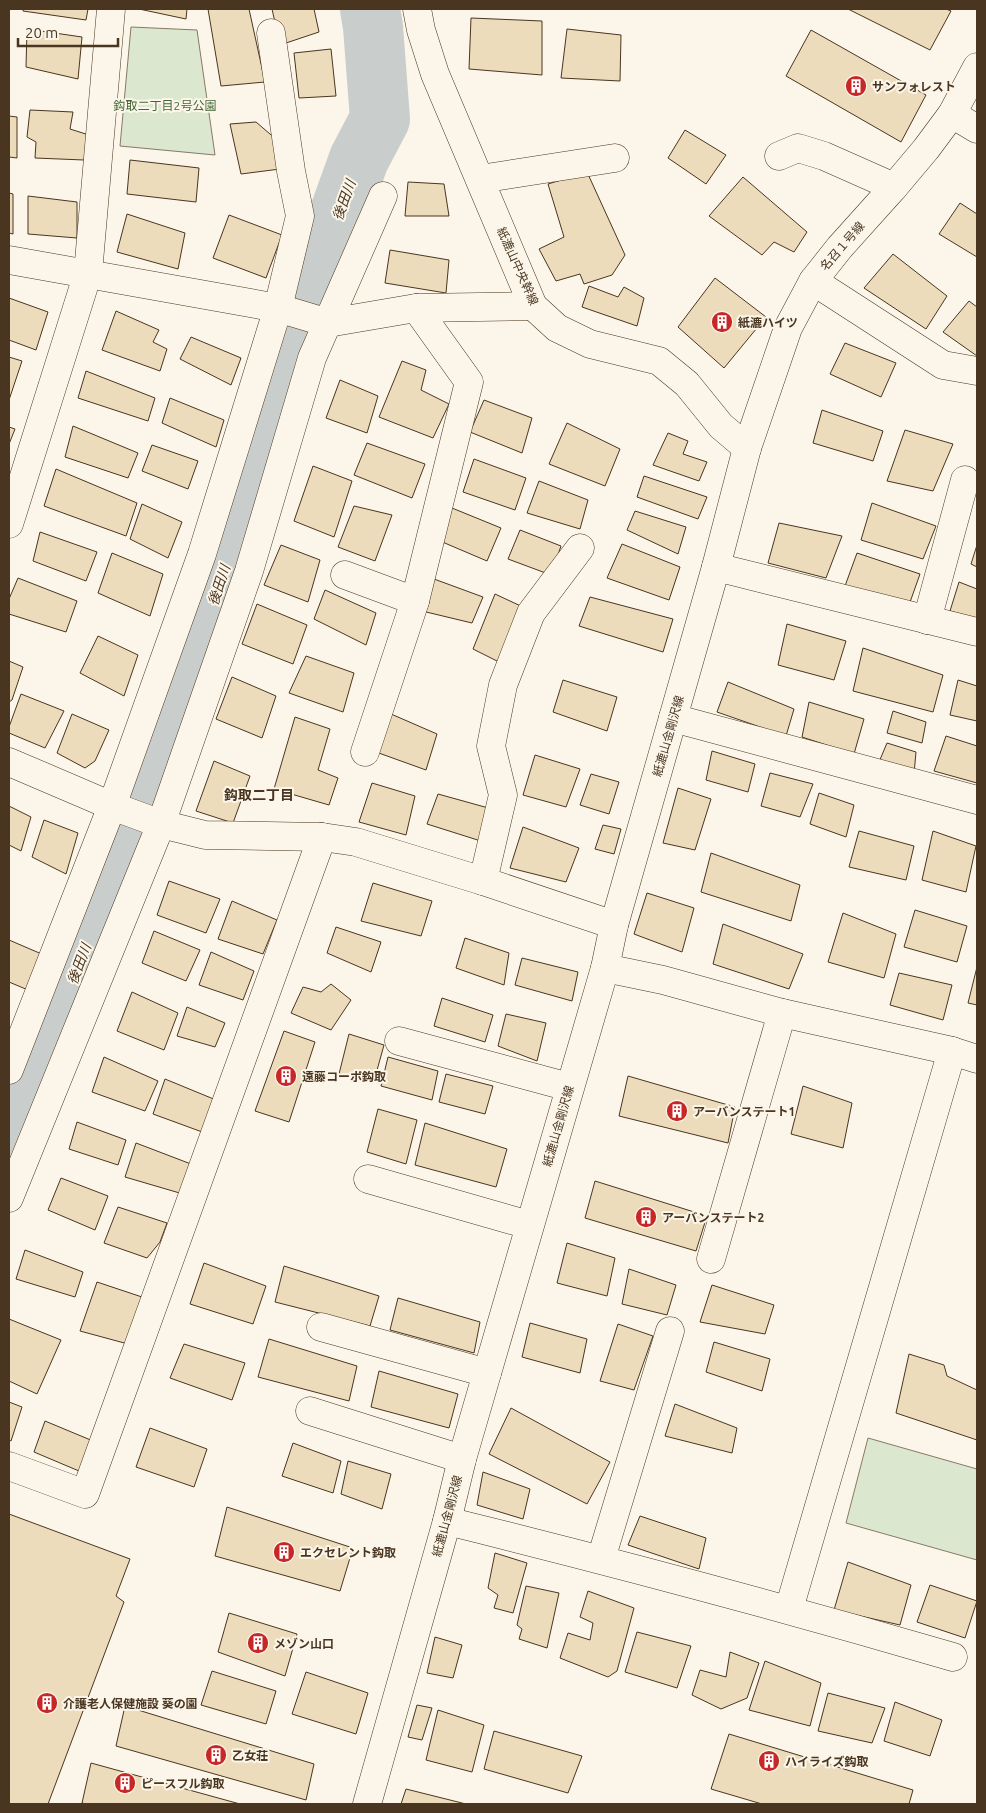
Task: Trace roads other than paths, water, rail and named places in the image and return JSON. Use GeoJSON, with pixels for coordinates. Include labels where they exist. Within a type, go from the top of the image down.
{"type":"FeatureCollection","features":[{"type":"Feature","properties":{"kind":"street"},"geometry":{"type":"LineString","coordinates":[[9,524],[88,273],[111,9]]}},
{"type":"Feature","properties":{"kind":"street","name":"紙漉山中央幹線"},"geometry":{"type":"LineString","coordinates":[[418,9],[421,30],[435,74],[533,306],[557,328],[590,344],[659,361],[687,384],[721,426],[747,448]]}},
{"type":"Feature","properties":{"kind":"street"},"geometry":{"type":"LineString","coordinates":[[9,1070],[137,815],[249,571],[312,358],[303,315],[300,216],[270,33]]}},
{"type":"Feature","properties":{"kind":"street","name":"名召１号線"},"geometry":{"type":"LineString","coordinates":[[747,448],[788,328],[813,280],[894,187],[952,114],[977,67]]}},
{"type":"Feature","properties":{"kind":"street"},"geometry":{"type":"LineString","coordinates":[[952,114],[977,129]]}},
{"type":"Feature","properties":{"kind":"street"},"geometry":{"type":"LineString","coordinates":[[779,156],[798,148],[824,156],[894,187]]}},
{"type":"Feature","properties":{"kind":"street"},"geometry":{"type":"LineString","coordinates":[[480,179],[615,158]]}},
{"type":"Feature","properties":{"kind":"street"},"geometry":{"type":"LineString","coordinates":[[9,1198],[137,815],[202,554],[303,315],[383,196]]}},
{"type":"Feature","properties":{"kind":"street"},"geometry":{"type":"LineString","coordinates":[[9,260],[88,273],[303,315],[416,308],[533,306]]}},
{"type":"Feature","properties":{"kind":"street"},"geometry":{"type":"LineString","coordinates":[[813,280],[943,365],[977,371]]}},
{"type":"Feature","properties":{"kind":"street"},"geometry":{"type":"LineString","coordinates":[[365,752],[415,601],[469,382],[416,308]]}},
{"type":"Feature","properties":{"kind":"street","name":"紙漉山金剛沢線"},"geometry":{"type":"LineString","coordinates":[[367,1804],[447,1521],[462,1459],[605,968],[614,925],[716,567],[747,448]]}},
{"type":"Feature","properties":{"kind":"street"},"geometry":{"type":"LineString","coordinates":[[928,620],[965,480]]}},
{"type":"Feature","properties":{"kind":"street"},"geometry":{"type":"LineString","coordinates":[[483,881],[503,795],[491,746],[503,685],[530,613],[580,548]]}},
{"type":"Feature","properties":{"kind":"street"},"geometry":{"type":"LineString","coordinates":[[716,567],[977,632]]}},
{"type":"Feature","properties":{"kind":"street"},"geometry":{"type":"LineString","coordinates":[[345,575],[415,601]]}},
{"type":"Feature","properties":{"kind":"street"},"geometry":{"type":"LineString","coordinates":[[673,718],[977,800]]}},
{"type":"Feature","properties":{"kind":"street"},"geometry":{"type":"LineString","coordinates":[[9,762],[137,815],[205,835],[322,837],[356,842],[483,881],[614,925]]}},
{"type":"Feature","properties":{"kind":"street"},"geometry":{"type":"LineString","coordinates":[[9,1466],[85,1494],[322,837]]}},
{"type":"Feature","properties":{"kind":"street"},"geometry":{"type":"LineString","coordinates":[[605,968],[663,980],[782,1013],[952,1051],[977,1059]]}},
{"type":"Feature","properties":{"kind":"street"},"geometry":{"type":"LineString","coordinates":[[711,1259],[782,1013]]}},
{"type":"Feature","properties":{"kind":"street"},"geometry":{"type":"LineString","coordinates":[[399,1041],[569,1088]]}},
{"type":"Feature","properties":{"kind":"street"},"geometry":{"type":"LineString","coordinates":[[789,1609],[952,1051]]}},
{"type":"Feature","properties":{"kind":"street"},"geometry":{"type":"LineString","coordinates":[[368,1179],[529,1224]]}},
{"type":"Feature","properties":{"kind":"street"},"geometry":{"type":"LineString","coordinates":[[321,1327],[487,1372]]}},
{"type":"Feature","properties":{"kind":"street"},"geometry":{"type":"LineString","coordinates":[[601,1559],[670,1331]]}},
{"type":"Feature","properties":{"kind":"street"},"geometry":{"type":"LineString","coordinates":[[310,1411],[462,1459]]}},
{"type":"Feature","properties":{"kind":"street"},"geometry":{"type":"LineString","coordinates":[[447,1521],[601,1559],[789,1609],[953,1657]]}},
{"type":"Feature","properties":{"kind":"waterway","name":"後田川"},"geometry":{"type":"LineString","coordinates":[[9,1151],[224,575],[252,456],[359,159],[380,119],[370,9]]}},
{"type":"Feature","properties":{"kind":"place","name":"サンフォレスト"},"geometry":{"type":"Point","coordinates":[856,86]}},
{"type":"Feature","properties":{"kind":"place","name":"紙漉ハイツ"},"geometry":{"type":"Point","coordinates":[722,322]}},
{"type":"Feature","properties":{"kind":"place","name":"遠藤コーポ鈎取"},"geometry":{"type":"Point","coordinates":[286,1076]}},
{"type":"Feature","properties":{"kind":"place","name":"アーバンステート1"},"geometry":{"type":"Point","coordinates":[677,1111]}},
{"type":"Feature","properties":{"kind":"place","name":"アーバンステート2"},"geometry":{"type":"Point","coordinates":[646,1217]}},
{"type":"Feature","properties":{"kind":"place","name":"エクセレント鈎取"},"geometry":{"type":"Point","coordinates":[284,1552]}},
{"type":"Feature","properties":{"kind":"place","name":"メゾン山口"},"geometry":{"type":"Point","coordinates":[258,1643]}},
{"type":"Feature","properties":{"kind":"place","name":"介護老人保健施設 葵の園"},"geometry":{"type":"Point","coordinates":[47,1703]}},
{"type":"Feature","properties":{"kind":"place","name":"乙女荘"},"geometry":{"type":"Point","coordinates":[216,1755]}},
{"type":"Feature","properties":{"kind":"place","name":"ハイライズ鈎取"},"geometry":{"type":"Point","coordinates":[769,1761]}},
{"type":"Feature","properties":{"kind":"place","name":"ピースフル鈎取"},"geometry":{"type":"Point","coordinates":[125,1783]}},
{"type":"Feature","properties":{"kind":"district","name":"鈎取二丁目"},"geometry":{"type":"Point","coordinates":[259,795]}},
{"type":"Feature","properties":{"kind":"park label","name":"鈎取二丁目2号公園"},"geometry":{"type":"Point","coordinates":[165,105]}}]}
